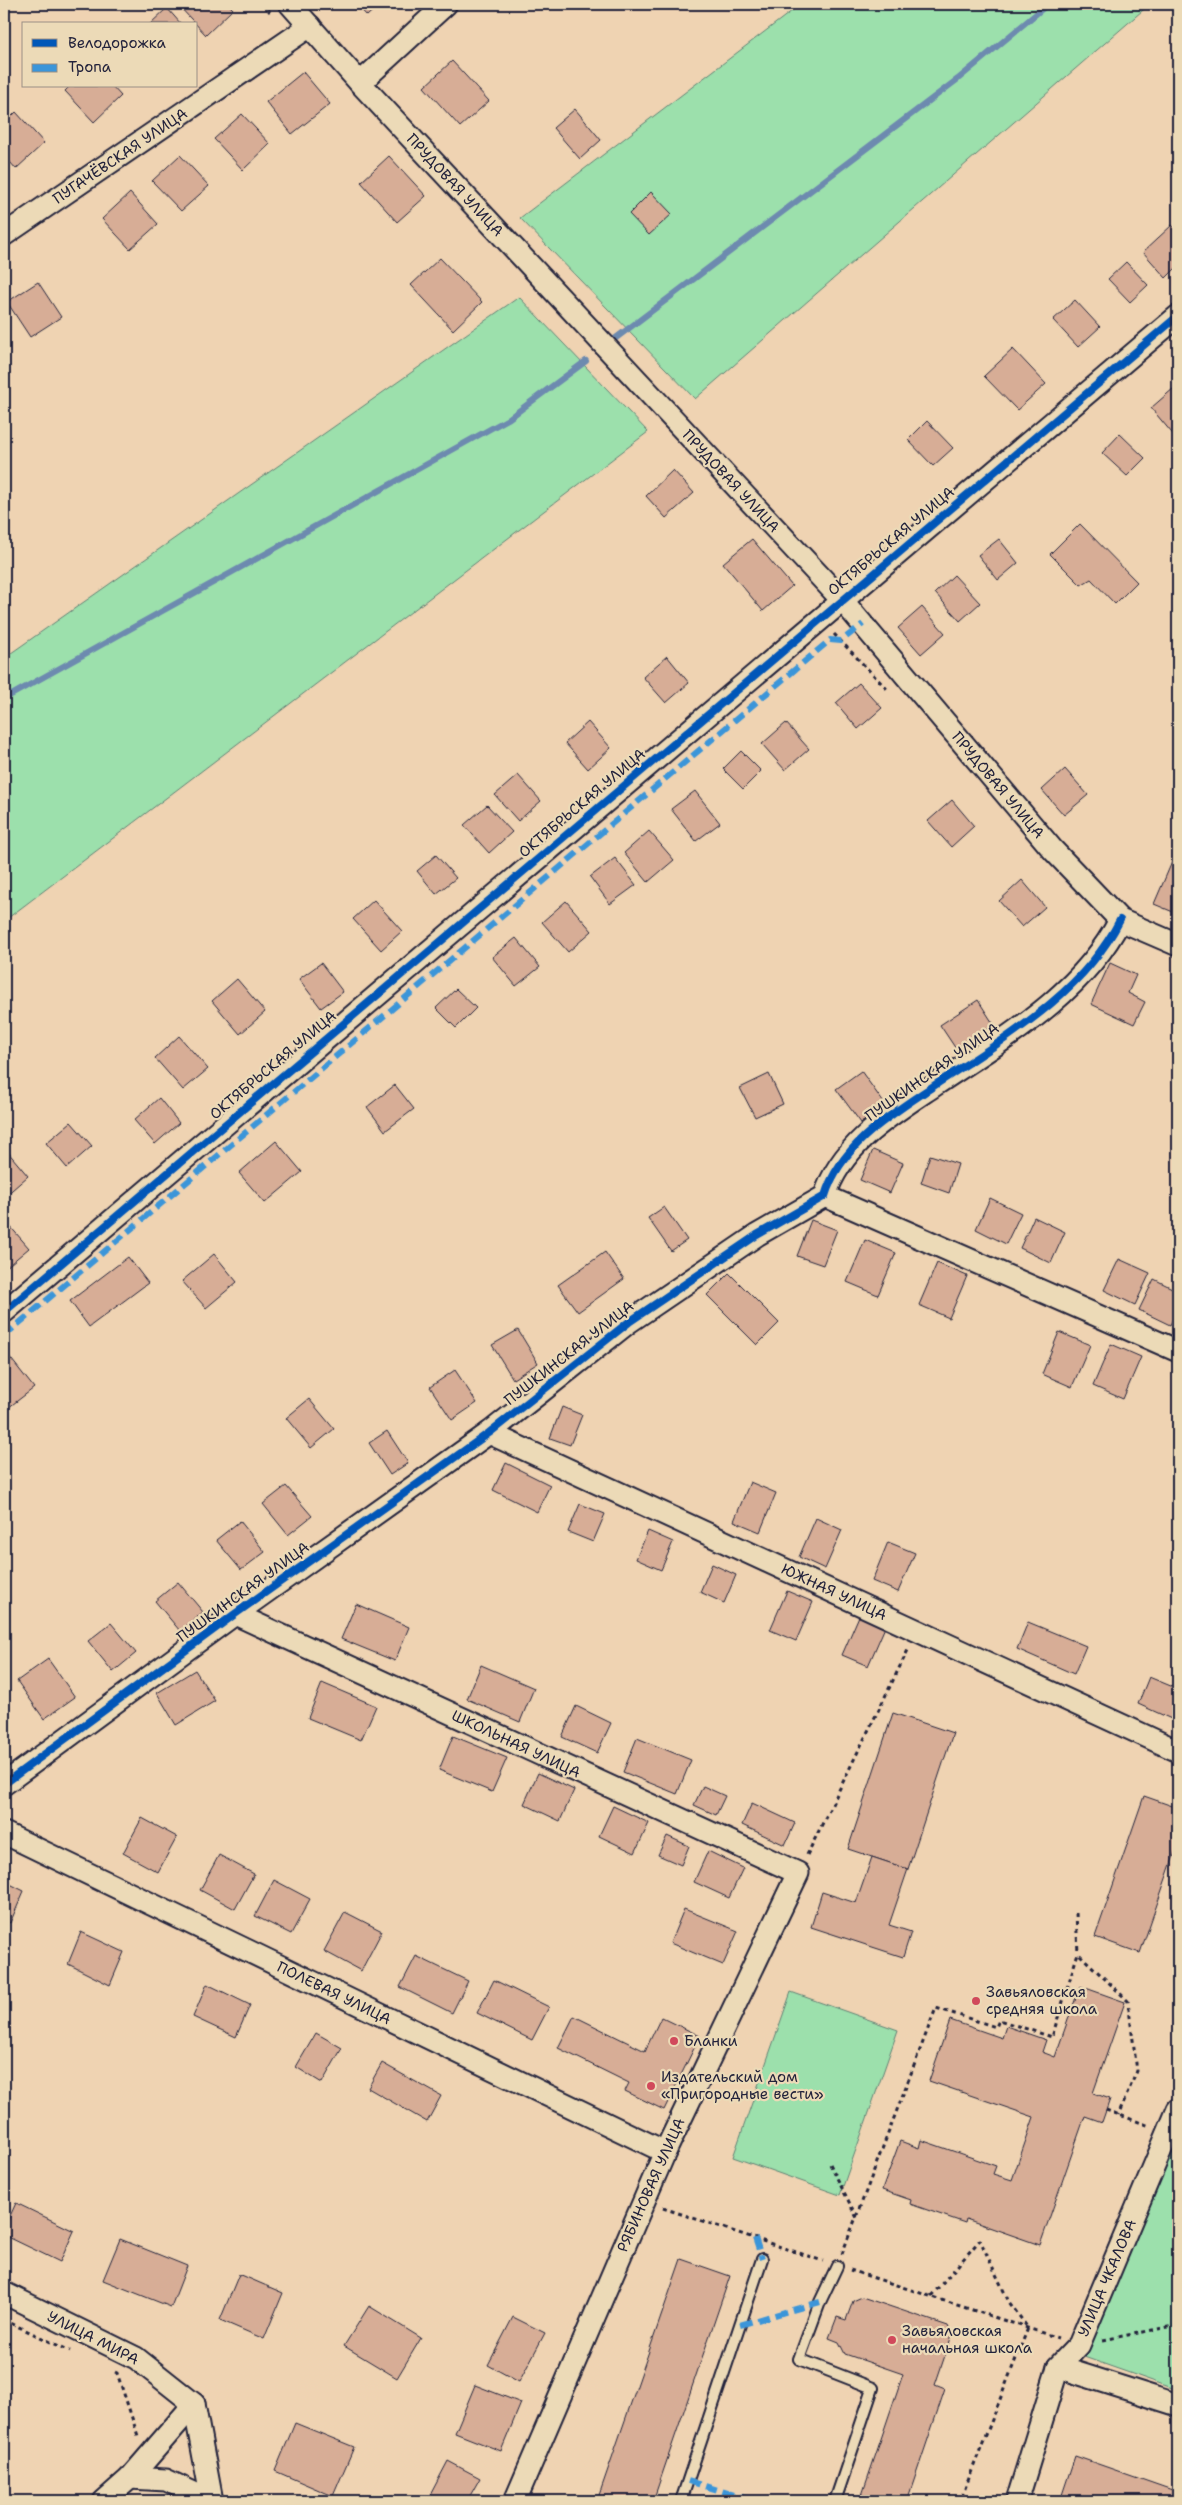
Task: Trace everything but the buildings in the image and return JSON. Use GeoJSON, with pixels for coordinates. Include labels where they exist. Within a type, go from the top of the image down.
{"type":"FeatureCollection","features":[{"type":"Feature","properties":{"kind":"street","name":"ПРУДОВАЯ УЛИЦА"},"geometry":{"type":"LineString","coordinates":[[290,4],[360,83],[842,600],[1053,850],[1120,920],[1178,945]]}},
{"type":"Feature","properties":{"kind":"street"},"geometry":{"type":"LineString","coordinates":[[360,83],[446,4]]}},
{"type":"Feature","properties":{"kind":"street","name":"ПУГАЧЁВСКАЯ УЛИЦА"},"geometry":{"type":"LineString","coordinates":[[4,235],[310,26]]}},
{"type":"Feature","properties":{"kind":"street","name":"ОКТЯБРЬСКАЯ УЛИЦА"},"geometry":{"type":"LineString","coordinates":[[4,1312],[1178,316]]}},
{"type":"Feature","properties":{"kind":"street","name":"ПУШКИНСКАЯ УЛИЦА"},"geometry":{"type":"LineString","coordinates":[[4,1784],[235,1614],[489,1433],[629,1322],[757,1235],[825,1196],[830,1179],[843,1159],[885,1119],[1018,1029],[1074,982],[1112,936],[1120,920]]}},
{"type":"Feature","properties":{"kind":"street"},"geometry":{"type":"LineString","coordinates":[[825,1196],[1178,1352]]}},
{"type":"Feature","properties":{"kind":"street","name":"ЮЖНАЯ УЛИЦА"},"geometry":{"type":"LineString","coordinates":[[489,1433],[1178,1751]]}},
{"type":"Feature","properties":{"kind":"street","name":"ШКОЛЬНАЯ УЛИЦА"},"geometry":{"type":"LineString","coordinates":[[235,1614],[798,1874]]}},
{"type":"Feature","properties":{"kind":"street","name":"ПОЛЕВАЯ УЛИЦА"},"geometry":{"type":"LineString","coordinates":[[4,1833],[665,2152]]}},
{"type":"Feature","properties":{"kind":"street","name":"РЯБИНОВАЯ УЛИЦА"},"geometry":{"type":"LineString","coordinates":[[515,2501],[665,2152],[798,1874]]}},
{"type":"Feature","properties":{"kind":"street","name":"УЛИЦА ЧКАЛОВА"},"geometry":{"type":"LineString","coordinates":[[1017,2501],[1058,2367],[1079,2345],[1178,2109]]}},
{"type":"Feature","properties":{"kind":"street","name":"УЛИЦА МИРА"},"geometry":{"type":"LineString","coordinates":[[4,2294],[136,2358],[194,2404]]}},
{"type":"Feature","properties":{"kind":"street"},"geometry":{"type":"LineString","coordinates":[[1058,2367],[1178,2405]]}},
{"type":"Feature","properties":{"kind":"street"},"geometry":{"type":"LineString","coordinates":[[104,2501],[130,2478],[194,2404]]}},
{"type":"Feature","properties":{"kind":"street"},"geometry":{"type":"LineString","coordinates":[[194,2404],[212,2501]]}},
{"type":"Feature","properties":{"kind":"street"},"geometry":{"type":"LineString","coordinates":[[130,2478],[166,2480],[212,2501]]}},
{"type":"Feature","properties":{"kind":"lane"},"geometry":{"type":"LineString","coordinates":[[682,2501],[762,2259]]}},
{"type":"Feature","properties":{"kind":"lane"},"geometry":{"type":"LineString","coordinates":[[835,2501],[873,2388],[799,2359],[820,2302],[837,2266]]}},
{"type":"Feature","properties":{"kind":"path"},"geometry":{"type":"LineString","coordinates":[[798,1874],[917,1630]]}},
{"type":"Feature","properties":{"kind":"path"},"geometry":{"type":"LineString","coordinates":[[837,2266],[857,2219],[936,2008],[996,2027],[999,2020],[1052,2038],[1078,1953],[1076,1913]]}},
{"type":"Feature","properties":{"kind":"path"},"geometry":{"type":"LineString","coordinates":[[1078,1953],[1118,1994],[1128,2001],[1137,2072],[1118,2115]]}},
{"type":"Feature","properties":{"kind":"path"},"geometry":{"type":"LineString","coordinates":[[1106,2110],[1168,2133]]}},
{"type":"Feature","properties":{"kind":"path"},"geometry":{"type":"LineString","coordinates":[[830,2164],[857,2219]]}},
{"type":"Feature","properties":{"kind":"path"},"geometry":{"type":"LineString","coordinates":[[643,2201],[1079,2345],[1178,2325]]}},
{"type":"Feature","properties":{"kind":"path"},"geometry":{"type":"LineString","coordinates":[[931,2296],[980,2240],[1009,2302],[1028,2328]]}},
{"type":"Feature","properties":{"kind":"path"},"geometry":{"type":"LineString","coordinates":[[4,2320],[73,2353]]}},
{"type":"Feature","properties":{"kind":"path"},"geometry":{"type":"LineString","coordinates":[[960,2501],[1028,2328]]}},
{"type":"Feature","properties":{"kind":"path"},"geometry":{"type":"LineString","coordinates":[[108,2369],[117,2373],[146,2459]]}},
{"type":"Feature","properties":{"kind":"green space"},"geometry":{"type":"Polygon","coordinates":[[[801,4],[1150,4],[695,399],[520,218],[801,4]]]}},
{"type":"Feature","properties":{"kind":"green space"},"geometry":{"type":"Polygon","coordinates":[[[519,297],[648,432],[4,921],[4,658],[519,297]]]}},
{"type":"Feature","properties":{"kind":"green space"},"geometry":{"type":"Polygon","coordinates":[[[791,1992],[898,2030],[840,2195],[733,2157],[791,1992]]]}},
{"type":"Feature","properties":{"kind":"green space"},"geometry":{"type":"Polygon","coordinates":[[[1178,2132],[1178,2390],[1084,2357],[1178,2132]]]}},
{"type":"Feature","properties":{"kind":"waterway"},"geometry":{"type":"LineString","coordinates":[[616,338],[958,79],[1048,4]]}},
{"type":"Feature","properties":{"kind":"waterway"},"geometry":{"type":"LineString","coordinates":[[4,699],[508,419],[586,361]]}},
{"type":"Feature","properties":{"kind":"marked path"},"geometry":{"type":"LineString","coordinates":[[4,1336],[830,640],[841,641],[863,624]]}},
{"type":"Feature","properties":{"kind":"marked path"},"geometry":{"type":"LineString","coordinates":[[755,2238],[762,2259]]}},
{"type":"Feature","properties":{"kind":"marked path"},"geometry":{"type":"LineString","coordinates":[[740,2325],[820,2302]]}},
{"type":"Feature","properties":{"kind":"marked path"},"geometry":{"type":"LineString","coordinates":[[688,2481],[754,2501]]}},
{"type":"Feature","properties":{"kind":"cycle path"},"geometry":{"type":"LineString","coordinates":[[4,1312],[1178,316]]}},
{"type":"Feature","properties":{"kind":"cycle path"},"geometry":{"type":"LineString","coordinates":[[4,1784],[235,1614],[489,1433],[629,1322],[757,1235],[825,1196],[833,1177],[855,1146],[902,1107],[987,1051],[1038,1014],[1084,971],[1104,947],[1120,920]]}},
{"type":"Feature","properties":{"kind":"place","name":"Завьяловская средняя школа"},"geometry":{"type":"Point","coordinates":[976,2001]}},
{"type":"Feature","properties":{"kind":"place","name":"Бланки"},"geometry":{"type":"Point","coordinates":[674,2041]}},
{"type":"Feature","properties":{"kind":"place","name":"Издательский дом «Пригородные вести»"},"geometry":{"type":"Point","coordinates":[651,2086]}},
{"type":"Feature","properties":{"kind":"place","name":"Завьяловская начальная школа"},"geometry":{"type":"Point","coordinates":[892,2340]}}]}
